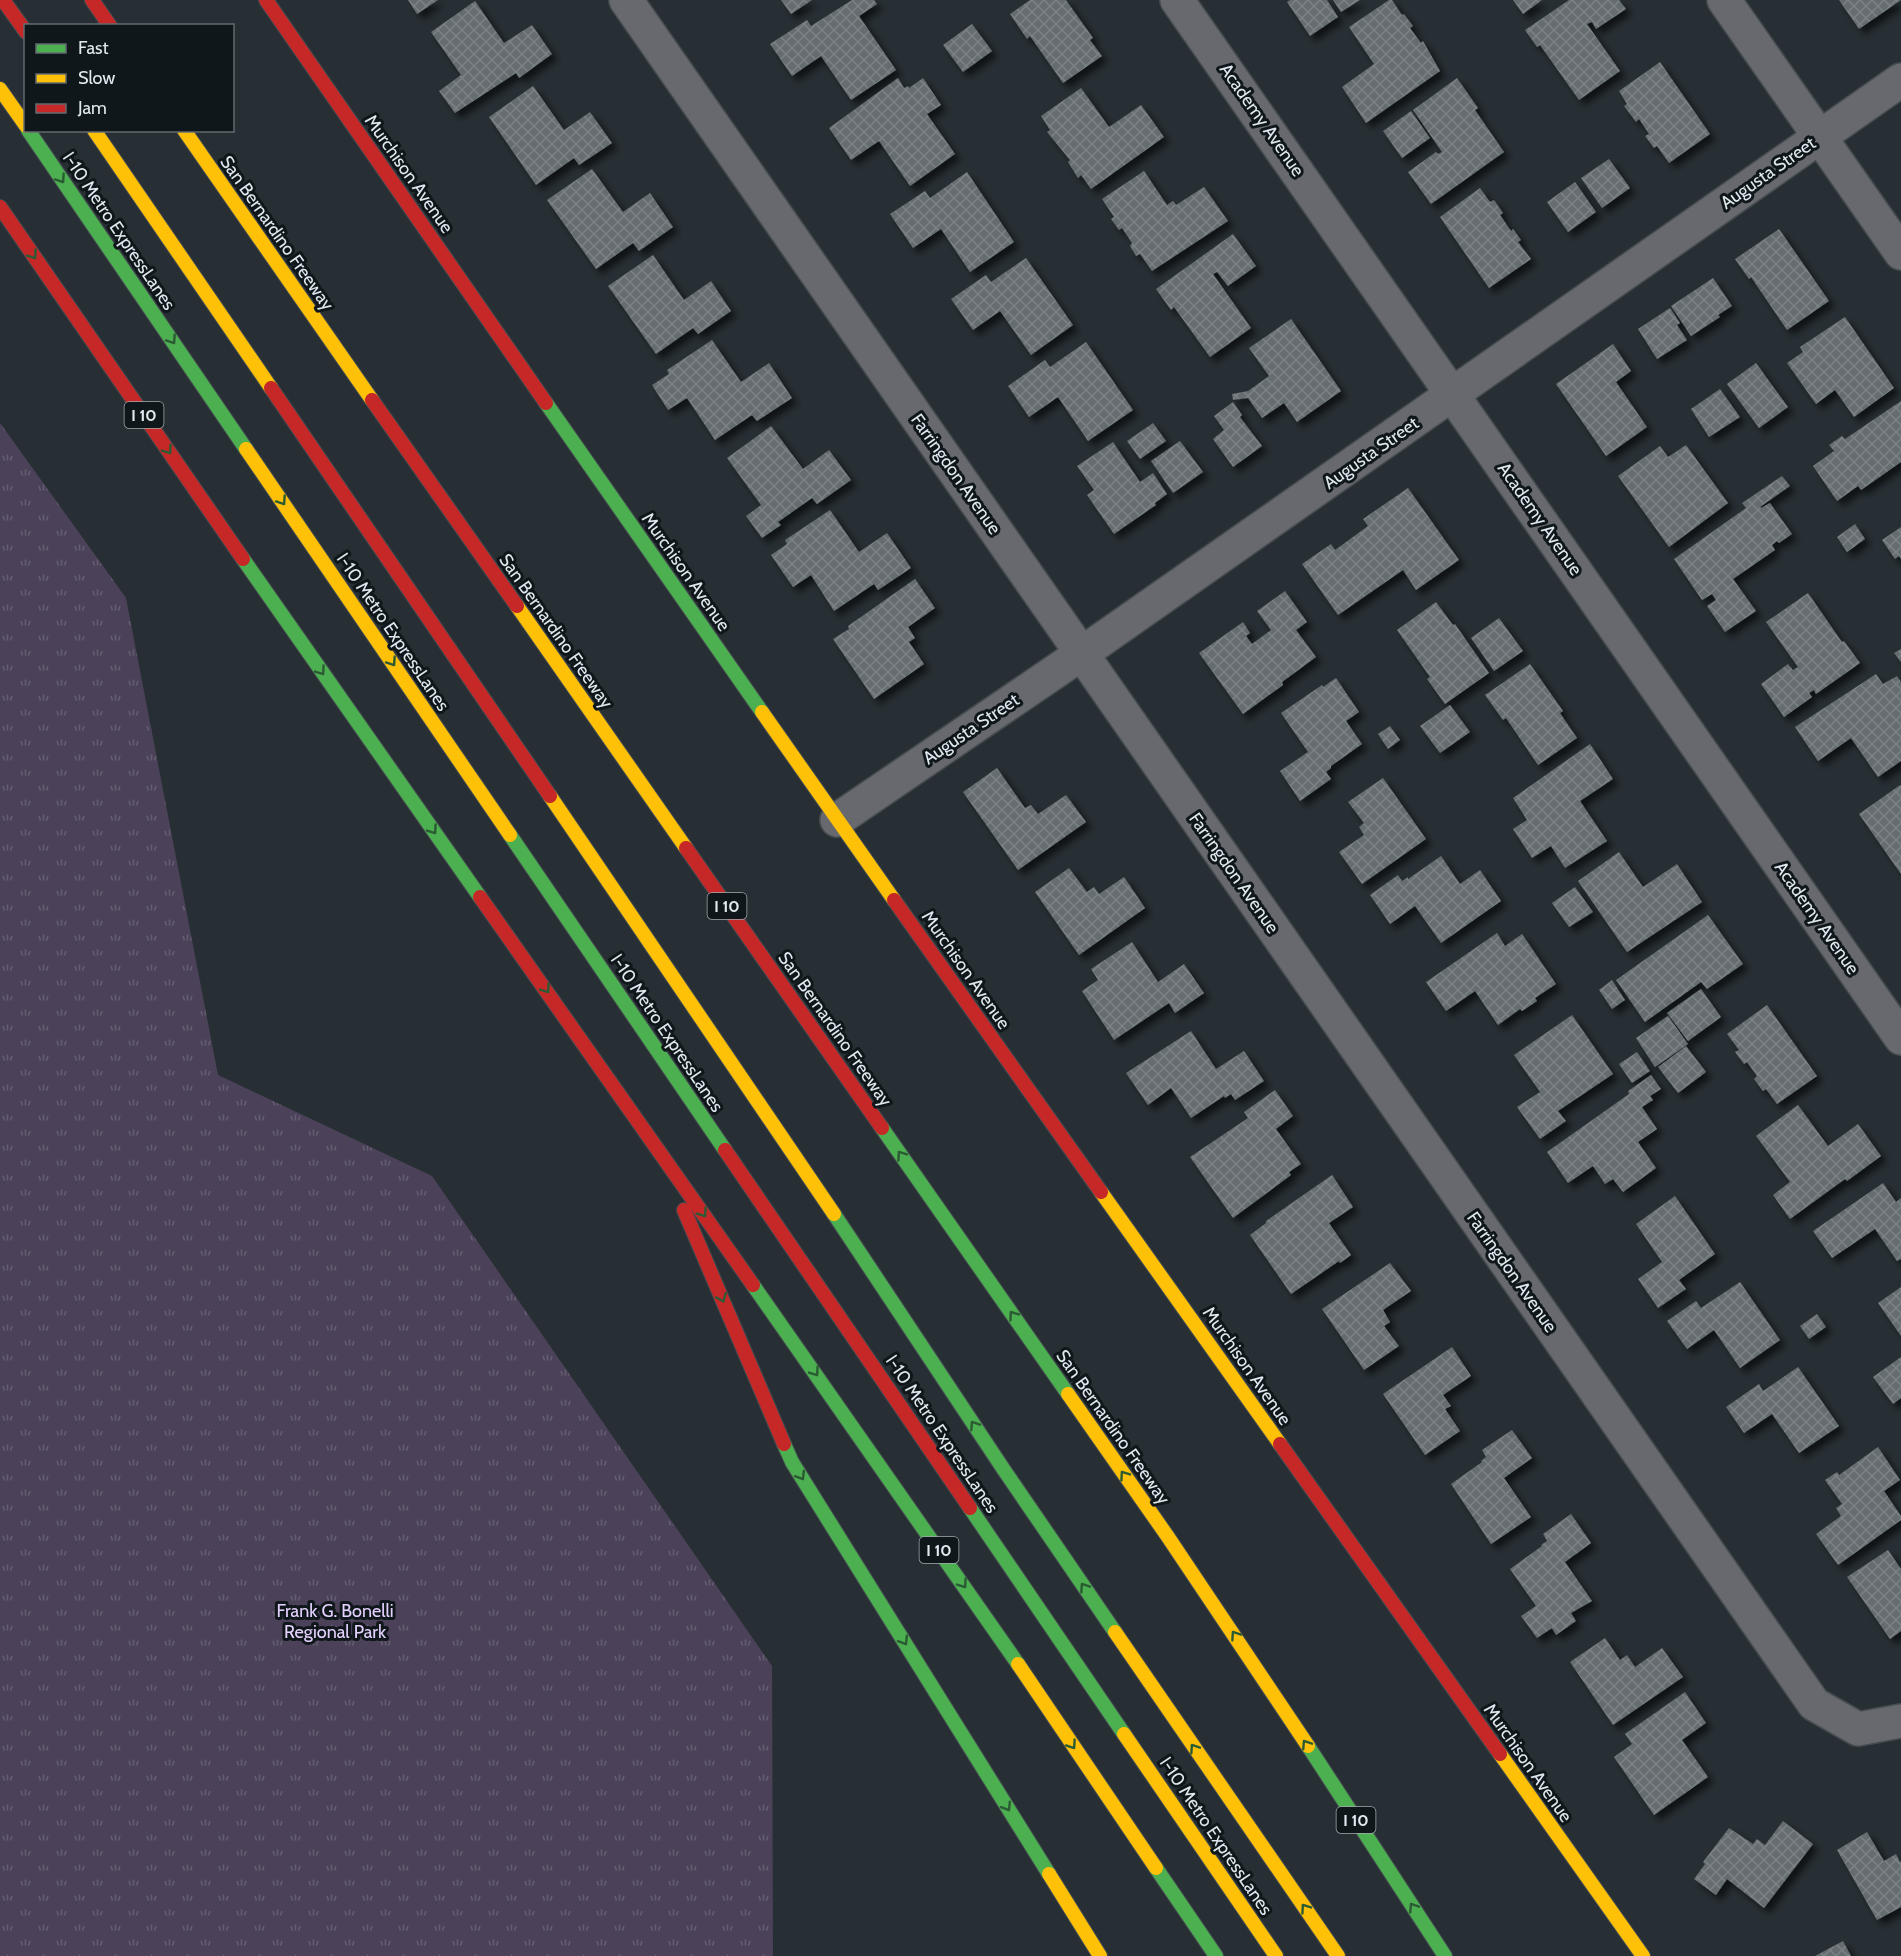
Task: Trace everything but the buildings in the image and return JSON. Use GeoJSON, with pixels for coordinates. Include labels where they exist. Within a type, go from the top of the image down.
{"type":"FeatureCollection","features":[{"type":"Feature","properties":{"kind":"main road"},"geometry":{"type":"LineString","coordinates":[[3,0],[24,29]]}},
{"type":"Feature","properties":{"kind":"main road"},"geometry":{"type":"LineString","coordinates":[[92,0],[109,24]]}},
{"type":"Feature","properties":{"kind":"main road","name":"Murchison Avenue"},"geometry":{"type":"LineString","coordinates":[[266,0],[837,820],[1643,1956]]}},
{"type":"Feature","properties":{"kind":"main road"},"geometry":{"type":"LineString","coordinates":[[0,89],[24,123]]}},
{"type":"Feature","properties":{"kind":"main road","name":"I-10 Metro ExpressLanes"},"geometry":{"type":"LineString","coordinates":[[29,132],[1276,1956]]}},
{"type":"Feature","properties":{"kind":"main road","name":"I-10 Metro ExpressLanes"},"geometry":{"type":"LineString","coordinates":[[95,132],[464,669],[824,1198],[1011,1480],[1338,1956]]}},
{"type":"Feature","properties":{"kind":"main road","name":"San Bernardino Freeway"},"geometry":{"type":"LineString","coordinates":[[185,132],[1168,1537],[1274,1694],[1445,1956]]}},
{"type":"Feature","properties":{"kind":"main road","name":"I 10"},"geometry":{"type":"LineString","coordinates":[[0,207],[287,623],[968,1591],[1216,1956]]}},
{"type":"Feature","properties":{"kind":"main road"},"geometry":{"type":"LineString","coordinates":[[657,1148],[792,1462],[1100,1956]]}},
{"type":"Feature","properties":{"kind":"street","name":"Farringdon Avenue"},"geometry":{"type":"LineString","coordinates":[[626,0],[1814,1704],[1858,1730],[1901,1721]]}},
{"type":"Feature","properties":{"kind":"street","name":"Academy Avenue"},"geometry":{"type":"LineString","coordinates":[[1177,0],[1901,1038]]}},
{"type":"Feature","properties":{"kind":"street"},"geometry":{"type":"LineString","coordinates":[[1724,0],[1901,253]]}},
{"type":"Feature","properties":{"kind":"street","name":"Augusta Street"},"geometry":{"type":"LineString","coordinates":[[837,820],[1454,395],[1901,80]]}},
{"type":"Feature","properties":{"kind":"green space","name":"Frank G. Bonelli Regional Park"},"geometry":{"type":"Polygon","coordinates":[[[0,423],[126,598],[218,1075],[432,1176],[772,1666],[773,1956],[0,1956],[0,423]]]}},
{"type":"Feature","properties":{"kind":"traffic: fast"},"geometry":{"type":"LineString","coordinates":[[29,132],[246,449]]}},
{"type":"Feature","properties":{"kind":"traffic: fast"},"geometry":{"type":"LineString","coordinates":[[546,403],[762,712]]}},
{"type":"Feature","properties":{"kind":"traffic: fast"},"geometry":{"type":"LineString","coordinates":[[243,559],[480,897]]}},
{"type":"Feature","properties":{"kind":"traffic: fast"},"geometry":{"type":"LineString","coordinates":[[510,835],[725,1150]]}},
{"type":"Feature","properties":{"kind":"traffic: fast"},"geometry":{"type":"LineString","coordinates":[[882,1128],[1068,1394]]}},
{"type":"Feature","properties":{"kind":"traffic: fast"},"geometry":{"type":"LineString","coordinates":[[834,1214],[1115,1632]]}},
{"type":"Feature","properties":{"kind":"traffic: fast"},"geometry":{"type":"LineString","coordinates":[[753,1285],[1018,1664]]}},
{"type":"Feature","properties":{"kind":"traffic: fast"},"geometry":{"type":"LineString","coordinates":[[784,1444],[792,1462],[1049,1874]]}},
{"type":"Feature","properties":{"kind":"traffic: fast"},"geometry":{"type":"LineString","coordinates":[[970,1508],[1124,1734]]}},
{"type":"Feature","properties":{"kind":"traffic: fast"},"geometry":{"type":"LineString","coordinates":[[1308,1746],[1445,1956]]}},
{"type":"Feature","properties":{"kind":"traffic: fast"},"geometry":{"type":"LineString","coordinates":[[1156,1868],[1216,1956]]}},
{"type":"Feature","properties":{"kind":"traffic: slow"},"geometry":{"type":"LineString","coordinates":[[0,89],[24,123]]}},
{"type":"Feature","properties":{"kind":"traffic: slow"},"geometry":{"type":"LineString","coordinates":[[95,132],[271,388]]}},
{"type":"Feature","properties":{"kind":"traffic: slow"},"geometry":{"type":"LineString","coordinates":[[185,132],[372,400]]}},
{"type":"Feature","properties":{"kind":"traffic: slow"},"geometry":{"type":"LineString","coordinates":[[246,449],[510,835]]}},
{"type":"Feature","properties":{"kind":"traffic: slow"},"geometry":{"type":"LineString","coordinates":[[517,606],[686,848]]}},
{"type":"Feature","properties":{"kind":"traffic: slow"},"geometry":{"type":"LineString","coordinates":[[762,712],[894,900]]}},
{"type":"Feature","properties":{"kind":"traffic: slow"},"geometry":{"type":"LineString","coordinates":[[550,796],[834,1214]]}},
{"type":"Feature","properties":{"kind":"traffic: slow"},"geometry":{"type":"LineString","coordinates":[[1101,1192],[1280,1444]]}},
{"type":"Feature","properties":{"kind":"traffic: slow"},"geometry":{"type":"LineString","coordinates":[[1068,1394],[1168,1537],[1308,1746]]}},
{"type":"Feature","properties":{"kind":"traffic: slow"},"geometry":{"type":"LineString","coordinates":[[1115,1632],[1338,1956]]}},
{"type":"Feature","properties":{"kind":"traffic: slow"},"geometry":{"type":"LineString","coordinates":[[1018,1664],[1156,1868]]}},
{"type":"Feature","properties":{"kind":"traffic: slow"},"geometry":{"type":"LineString","coordinates":[[1124,1734],[1276,1956]]}},
{"type":"Feature","properties":{"kind":"traffic: slow"},"geometry":{"type":"LineString","coordinates":[[1500,1754],[1643,1956]]}},
{"type":"Feature","properties":{"kind":"traffic: slow"},"geometry":{"type":"LineString","coordinates":[[1049,1874],[1100,1956]]}},
{"type":"Feature","properties":{"kind":"traffic: jam"},"geometry":{"type":"LineString","coordinates":[[3,0],[24,29]]}},
{"type":"Feature","properties":{"kind":"traffic: jam"},"geometry":{"type":"LineString","coordinates":[[92,0],[109,24]]}},
{"type":"Feature","properties":{"kind":"traffic: jam"},"geometry":{"type":"LineString","coordinates":[[266,0],[546,403]]}},
{"type":"Feature","properties":{"kind":"traffic: jam"},"geometry":{"type":"LineString","coordinates":[[0,207],[243,559]]}},
{"type":"Feature","properties":{"kind":"traffic: jam"},"geometry":{"type":"LineString","coordinates":[[271,388],[550,796]]}},
{"type":"Feature","properties":{"kind":"traffic: jam"},"geometry":{"type":"LineString","coordinates":[[372,400],[517,606]]}},
{"type":"Feature","properties":{"kind":"traffic: jam"},"geometry":{"type":"LineString","coordinates":[[686,848],[882,1128]]}},
{"type":"Feature","properties":{"kind":"traffic: jam"},"geometry":{"type":"LineString","coordinates":[[480,897],[753,1285]]}},
{"type":"Feature","properties":{"kind":"traffic: jam"},"geometry":{"type":"LineString","coordinates":[[894,900],[1101,1192]]}},
{"type":"Feature","properties":{"kind":"traffic: jam"},"geometry":{"type":"LineString","coordinates":[[725,1150],[970,1508]]}},
{"type":"Feature","properties":{"kind":"traffic: jam"},"geometry":{"type":"LineString","coordinates":[[684,1210],[784,1444]]}},
{"type":"Feature","properties":{"kind":"traffic: jam"},"geometry":{"type":"LineString","coordinates":[[1280,1444],[1500,1754]]}}]}
